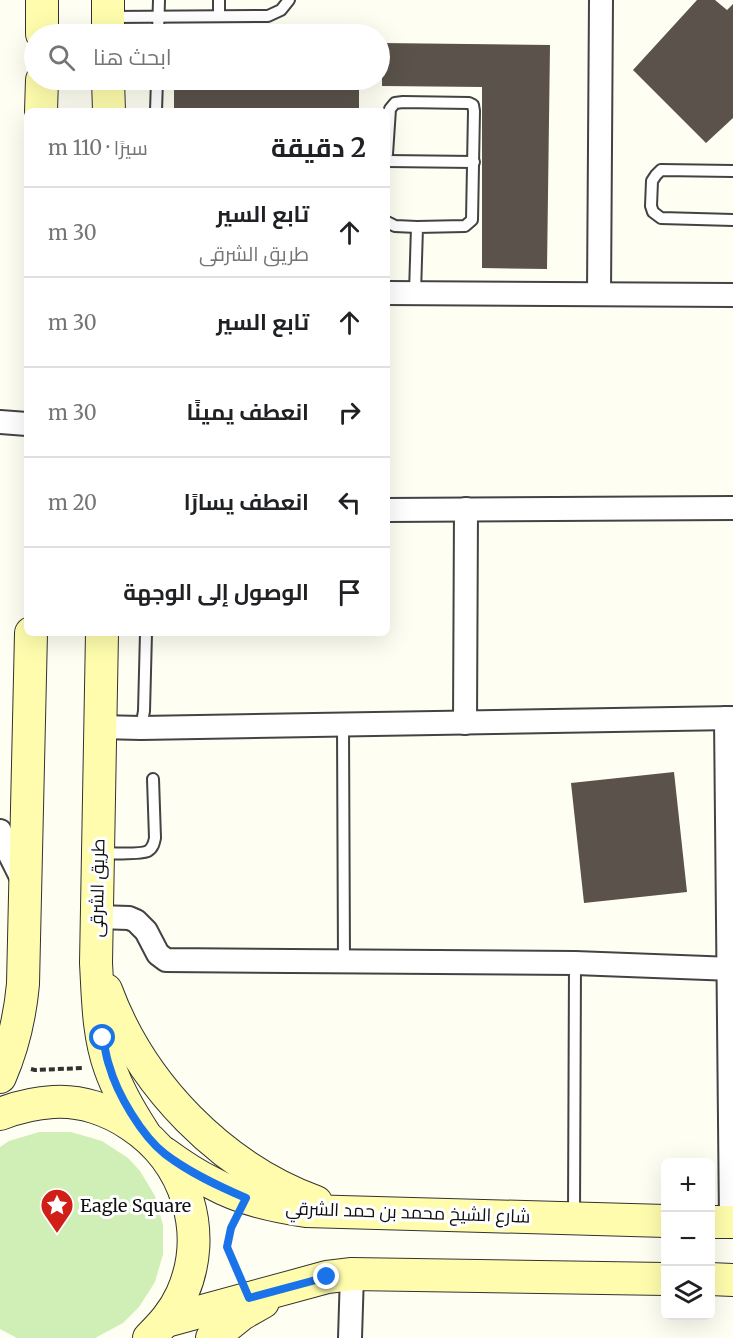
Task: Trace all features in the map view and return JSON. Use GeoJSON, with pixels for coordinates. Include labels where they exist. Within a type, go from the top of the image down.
{"type":"FeatureCollection","features":[{"type":"Feature","properties":{"kind":"main road"},"geometry":{"type":"LineString","coordinates":[[42,0],[42,24]]}},
{"type":"Feature","properties":{"kind":"main road"},"geometry":{"type":"LineString","coordinates":[[41,108],[42,90]]}},
{"type":"Feature","properties":{"kind":"main road"},"geometry":{"type":"LineString","coordinates":[[108,90],[108,108]]}},
{"type":"Feature","properties":{"kind":"main road"},"geometry":{"type":"LineString","coordinates":[[4,1069],[15,1035],[23,984],[31,636]]}},
{"type":"Feature","properties":{"kind":"main road","name":"طريق الشرقى"},"geometry":{"type":"LineString","coordinates":[[102,636],[96,963],[99,1014],[109,1067],[130,1111],[154,1143]]}},
{"type":"Feature","properties":{"kind":"main road"},"geometry":{"type":"LineString","coordinates":[[0,980],[15,937],[26,886]]}},
{"type":"Feature","properties":{"kind":"main road"},"geometry":{"type":"LineString","coordinates":[[96,963],[112,1006],[132,1047],[158,1084],[188,1119],[223,1150],[258,1174],[302,1197],[345,1213]]}},
{"type":"Feature","properties":{"kind":"main road"},"geometry":{"type":"LineString","coordinates":[[0,1114],[23,1106],[55,1101],[87,1105],[117,1116],[154,1143],[180,1178],[190,1207],[194,1236],[191,1266],[182,1295],[157,1329]]}},
{"type":"Feature","properties":{"kind":"main road","name":"شارع الشيخ محمد بن حمد الشرقي"},"geometry":{"type":"LineString","coordinates":[[154,1143],[213,1184],[246,1198],[306,1211],[661,1221]]}},
{"type":"Feature","properties":{"kind":"main road"},"geometry":{"type":"LineString","coordinates":[[157,1329],[287,1287],[327,1277],[352,1274],[661,1279]]}},
{"type":"Feature","properties":{"kind":"main road"},"geometry":{"type":"LineString","coordinates":[[715,1279],[733,1280]]}},
{"type":"Feature","properties":{"kind":"main road"},"geometry":{"type":"LineString","coordinates":[[212,1338],[242,1314],[287,1287]]}},
{"type":"Feature","properties":{"kind":"street"},"geometry":{"type":"LineString","coordinates":[[599,294],[601,0]]}},
{"type":"Feature","properties":{"kind":"street"},"geometry":{"type":"LineString","coordinates":[[390,293],[733,295]]}},
{"type":"Feature","properties":{"kind":"street"},"geometry":{"type":"LineString","coordinates":[[0,422],[24,424]]}},
{"type":"Feature","properties":{"kind":"street"},"geometry":{"type":"LineString","coordinates":[[390,510],[733,508]]}},
{"type":"Feature","properties":{"kind":"street"},"geometry":{"type":"LineString","coordinates":[[465,723],[466,509]]}},
{"type":"Feature","properties":{"kind":"street"},"geometry":{"type":"LineString","coordinates":[[100,727],[730,718],[731,969],[725,1222]]}},
{"type":"Feature","properties":{"kind":"street"},"geometry":{"type":"LineString","coordinates":[[0,831],[26,886]]}},
{"type":"Feature","properties":{"kind":"street"},"geometry":{"type":"LineString","coordinates":[[98,917],[129,918],[136,921],[146,931],[158,954],[166,960],[575,963],[731,969]]}},
{"type":"Feature","properties":{"kind":"street"},"geometry":{"type":"LineString","coordinates":[[350,1338],[352,1274]]}},
{"type":"Feature","properties":{"kind":"lane"},"geometry":{"type":"LineString","coordinates":[[159,0],[159,24]]}},
{"type":"Feature","properties":{"kind":"lane"},"geometry":{"type":"LineString","coordinates":[[219,0],[219,16]]}},
{"type":"Feature","properties":{"kind":"lane"},"geometry":{"type":"LineString","coordinates":[[108,17],[268,16],[281,10],[289,0]]}},
{"type":"Feature","properties":{"kind":"lane"},"geometry":{"type":"LineString","coordinates":[[156,108],[157,90]]}},
{"type":"Feature","properties":{"kind":"lane"},"geometry":{"type":"LineString","coordinates":[[390,109],[394,103],[403,102],[469,102],[473,105],[474,111],[472,220],[465,226],[417,227],[390,224]]}},
{"type":"Feature","properties":{"kind":"lane"},"geometry":{"type":"LineString","coordinates":[[390,161],[474,162]]}},
{"type":"Feature","properties":{"kind":"lane"},"geometry":{"type":"LineString","coordinates":[[733,171],[661,170],[652,181],[651,206],[653,212],[661,218],[733,220]]}},
{"type":"Feature","properties":{"kind":"lane"},"geometry":{"type":"LineString","coordinates":[[415,293],[417,227]]}},
{"type":"Feature","properties":{"kind":"lane"},"geometry":{"type":"LineString","coordinates":[[141,728],[144,711],[146,636]]}},
{"type":"Feature","properties":{"kind":"lane"},"geometry":{"type":"LineString","coordinates":[[343,725],[344,962]]}},
{"type":"Feature","properties":{"kind":"lane"},"geometry":{"type":"LineString","coordinates":[[98,853],[142,853],[153,845],[155,838],[153,779]]}},
{"type":"Feature","properties":{"kind":"lane"},"geometry":{"type":"LineString","coordinates":[[574,1218],[575,963]]}},
{"type":"Feature","properties":{"kind":"path"},"geometry":{"type":"LineString","coordinates":[[4,1069],[109,1067]]}},
{"type":"Feature","properties":{"kind":"path"},"geometry":{"type":"LineString","coordinates":[[246,1198],[231,1228],[227,1247],[249,1298]]}},
{"type":"Feature","properties":{"kind":"green space"},"geometry":{"type":"Polygon","coordinates":[[[39,1132],[71,1132],[102,1141],[128,1158],[140,1171],[155,1196],[163,1225],[163,1254],[155,1282],[139,1307],[123,1323],[95,1338],[17,1338],[0,1329],[0,1147],[9,1141],[39,1132]]]}},
{"type":"Feature","properties":{"kind":"building"},"geometry":{"type":"Polygon","coordinates":[[[697,0],[715,0],[727,10],[733,4],[733,118],[706,143],[633,70],[697,0]]]}},
{"type":"Feature","properties":{"kind":"building"},"geometry":{"type":"Polygon","coordinates":[[[390,43],[550,45],[547,269],[482,268],[482,87],[390,86],[390,43]]]}},
{"type":"Feature","properties":{"kind":"building"},"geometry":{"type":"Polygon","coordinates":[[[174,90],[359,90],[359,108],[174,108],[174,90]]]}},
{"type":"Feature","properties":{"kind":"building"},"geometry":{"type":"Polygon","coordinates":[[[674,772],[687,892],[584,903],[571,783],[674,772]]]}},
{"type":"Feature","properties":{"kind":"place","name":"Eagle Square"},"geometry":{"type":"Point","coordinates":[57,1234]}},
{"type":"Feature","properties":{"kind":"route"},"geometry":{"type":"LineString","coordinates":[[103,1038],[109,1067],[118,1088],[144,1133],[164,1153],[188,1169],[213,1184],[246,1198],[231,1228],[227,1247],[249,1298],[327,1277]]}}]}
